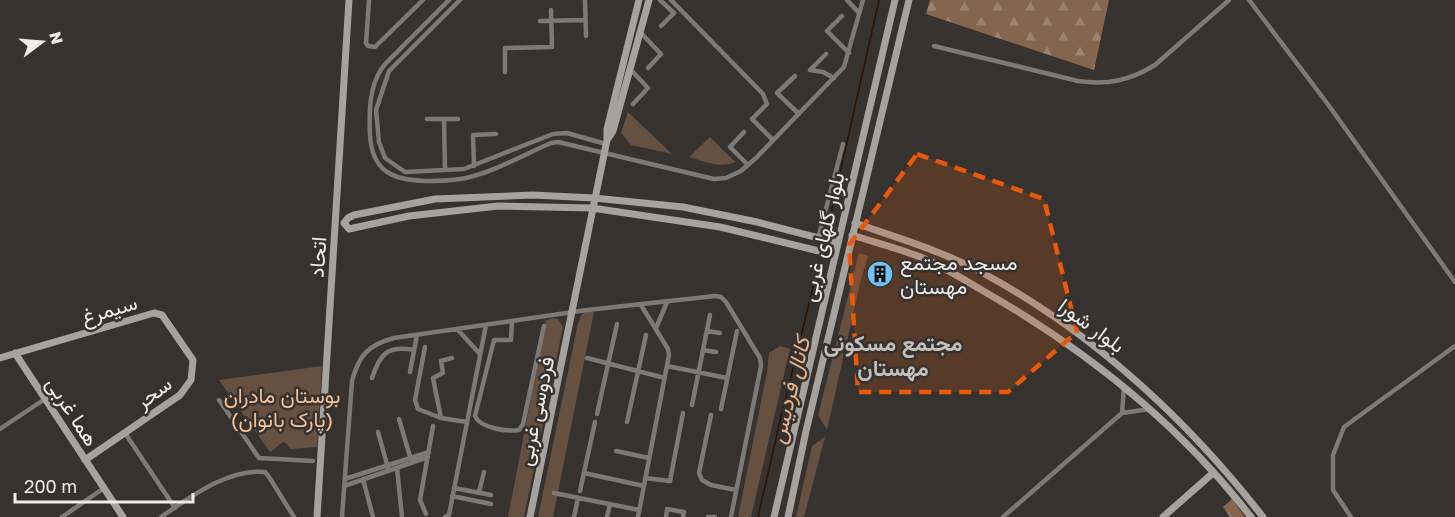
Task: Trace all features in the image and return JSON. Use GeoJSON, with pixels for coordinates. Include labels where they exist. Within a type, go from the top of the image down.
{"type":"FeatureCollection","features":[{"type":"Feature","properties":{"kind":"main road","name":"اتحاد"},"geometry":{"type":"LineString","coordinates":[[317,517],[349,0]]}},
{"type":"Feature","properties":{"kind":"main road"},"geometry":{"type":"LineString","coordinates":[[606,142],[609,120],[639,0]]}},
{"type":"Feature","properties":{"kind":"main road"},"geometry":{"type":"LineString","coordinates":[[606,142],[613,131],[649,0]]}},
{"type":"Feature","properties":{"kind":"main road","name":"بلوار گلهای غربی"},"geometry":{"type":"LineString","coordinates":[[774,517],[895,0]]}},
{"type":"Feature","properties":{"kind":"main road","name":"بلوار گلهای غربی"},"geometry":{"type":"LineString","coordinates":[[788,517],[826,345],[909,0]]}},
{"type":"Feature","properties":{"kind":"main road"},"geometry":{"type":"LineString","coordinates":[[865,126],[875,124],[877,130]]}},
{"type":"Feature","properties":{"kind":"main road","name":"فردوسی غربی"},"geometry":{"type":"LineString","coordinates":[[530,517],[606,142]]}},
{"type":"Feature","properties":{"kind":"main road"},"geometry":{"type":"LineString","coordinates":[[835,255],[720,227],[592,208],[498,206],[409,216],[349,229],[344,223],[354,215],[435,199],[533,195],[594,198],[683,207],[757,222],[838,243]]}},
{"type":"Feature","properties":{"kind":"main road","name":"بلوار شورا"},"geometry":{"type":"LineString","coordinates":[[855,223],[930,249],[982,272],[1036,304],[1096,346],[1153,393],[1242,489],[1263,517]]}},
{"type":"Feature","properties":{"kind":"main road","name":"بلوار شورا"},"geometry":{"type":"LineString","coordinates":[[852,235],[926,259],[1048,330],[1124,387],[1149,409],[1213,473],[1251,517]]}},
{"type":"Feature","properties":{"kind":"main road"},"geometry":{"type":"LineString","coordinates":[[814,249],[820,245],[818,238]]}},
{"type":"Feature","properties":{"kind":"main road","name":"سیمرغ"},"geometry":{"type":"LineString","coordinates":[[0,358],[158,313],[162,315],[193,360],[193,373]]}},
{"type":"Feature","properties":{"kind":"main road"},"geometry":{"type":"LineString","coordinates":[[815,344],[818,349],[826,345]]}},
{"type":"Feature","properties":{"kind":"main road","name":"هما غربی"},"geometry":{"type":"LineString","coordinates":[[15,353],[123,517]]}},
{"type":"Feature","properties":{"kind":"main road","name":"سحر"},"geometry":{"type":"LineString","coordinates":[[85,460],[180,395],[188,386],[193,373]]}},
{"type":"Feature","properties":{"kind":"main road"},"geometry":{"type":"LineString","coordinates":[[1163,517],[1213,473]]}},
{"type":"Feature","properties":{"kind":"street"},"geometry":{"type":"LineString","coordinates":[[369,0],[366,43],[371,47],[375,47],[423,0]]}},
{"type":"Feature","properties":{"kind":"street"},"geometry":{"type":"LineString","coordinates":[[449,0],[383,67],[376,79],[370,107],[370,141],[374,155],[382,168],[394,177],[437,181],[466,178],[551,143],[565,142],[714,178],[726,178],[748,165],[844,67],[862,0]]}},
{"type":"Feature","properties":{"kind":"street"},"geometry":{"type":"LineString","coordinates":[[460,0],[389,71],[376,110],[379,142],[385,158],[405,172],[464,169],[553,134],[567,133],[606,142]]}},
{"type":"Feature","properties":{"kind":"street"},"geometry":{"type":"LineString","coordinates":[[585,0],[585,36]]}},
{"type":"Feature","properties":{"kind":"street"},"geometry":{"type":"LineString","coordinates":[[660,0],[674,13],[661,26]]}},
{"type":"Feature","properties":{"kind":"street"},"geometry":{"type":"LineString","coordinates":[[671,0],[763,94],[767,104],[752,119],[773,140]]}},
{"type":"Feature","properties":{"kind":"street"},"geometry":{"type":"LineString","coordinates":[[847,0],[859,13]]}},
{"type":"Feature","properties":{"kind":"street"},"geometry":{"type":"LineString","coordinates":[[934,46],[1078,81],[1099,84],[1114,82],[1135,76],[1155,65],[1229,0]]}},
{"type":"Feature","properties":{"kind":"street"},"geometry":{"type":"LineString","coordinates":[[1249,0],[1327,103],[1455,282]]}},
{"type":"Feature","properties":{"kind":"street"},"geometry":{"type":"LineString","coordinates":[[505,72],[505,48],[552,47],[551,10]]}},
{"type":"Feature","properties":{"kind":"street"},"geometry":{"type":"LineString","coordinates":[[842,16],[827,31],[849,53]]}},
{"type":"Feature","properties":{"kind":"street"},"geometry":{"type":"LineString","coordinates":[[540,21],[585,20]]}},
{"type":"Feature","properties":{"kind":"street"},"geometry":{"type":"LineString","coordinates":[[640,32],[662,54],[648,68]]}},
{"type":"Feature","properties":{"kind":"street"},"geometry":{"type":"LineString","coordinates":[[826,54],[810,70],[823,72],[834,78]]}},
{"type":"Feature","properties":{"kind":"street"},"geometry":{"type":"LineString","coordinates":[[630,69],[648,88],[633,104]]}},
{"type":"Feature","properties":{"kind":"street"},"geometry":{"type":"LineString","coordinates":[[795,76],[777,93],[799,114]]}},
{"type":"Feature","properties":{"kind":"street"},"geometry":{"type":"LineString","coordinates":[[427,119],[458,119]]}},
{"type":"Feature","properties":{"kind":"street"},"geometry":{"type":"LineString","coordinates":[[444,119],[445,170]]}},
{"type":"Feature","properties":{"kind":"street"},"geometry":{"type":"LineString","coordinates":[[744,132],[730,147],[748,165]]}},
{"type":"Feature","properties":{"kind":"street"},"geometry":{"type":"LineString","coordinates":[[474,165],[473,135],[496,134]]}},
{"type":"Feature","properties":{"kind":"street"},"geometry":{"type":"LineString","coordinates":[[818,238],[843,144]]}},
{"type":"Feature","properties":{"kind":"street"},"geometry":{"type":"LineString","coordinates":[[342,517],[352,381],[359,359],[373,346],[385,341],[417,335],[572,312],[721,297],[760,358],[761,366],[731,517]]}},
{"type":"Feature","properties":{"kind":"street"},"geometry":{"type":"LineString","coordinates":[[656,328],[668,302]]}},
{"type":"Feature","properties":{"kind":"street"},"geometry":{"type":"LineString","coordinates":[[638,517],[665,378],[668,349],[641,305]]}},
{"type":"Feature","properties":{"kind":"street"},"geometry":{"type":"LineString","coordinates":[[692,405],[710,315]]}},
{"type":"Feature","properties":{"kind":"street"},"geometry":{"type":"LineString","coordinates":[[512,321],[511,340],[494,340],[476,416],[477,421],[483,425],[514,431],[519,430],[524,424],[544,326]]}},
{"type":"Feature","properties":{"kind":"street"},"geometry":{"type":"LineString","coordinates":[[597,414],[617,324]]}},
{"type":"Feature","properties":{"kind":"street"},"geometry":{"type":"LineString","coordinates":[[445,517],[449,515],[486,325]]}},
{"type":"Feature","properties":{"kind":"street"},"geometry":{"type":"LineString","coordinates":[[457,329],[480,354]]}},
{"type":"Feature","properties":{"kind":"street"},"geometry":{"type":"LineString","coordinates":[[707,331],[720,333]]}},
{"type":"Feature","properties":{"kind":"street"},"geometry":{"type":"LineString","coordinates":[[721,409],[737,332]]}},
{"type":"Feature","properties":{"kind":"street"},"geometry":{"type":"LineString","coordinates":[[410,372],[417,335]]}},
{"type":"Feature","properties":{"kind":"street"},"geometry":{"type":"LineString","coordinates":[[627,422],[646,335]]}},
{"type":"Feature","properties":{"kind":"street"},"geometry":{"type":"LineString","coordinates":[[1352,517],[1333,490],[1333,455],[1344,427],[1455,346]]}},
{"type":"Feature","properties":{"kind":"street"},"geometry":{"type":"LineString","coordinates":[[424,347],[415,400],[418,409],[441,418],[467,422]]}},
{"type":"Feature","properties":{"kind":"street"},"geometry":{"type":"LineString","coordinates":[[372,378],[384,354],[394,349],[414,350]]}},
{"type":"Feature","properties":{"kind":"street"},"geometry":{"type":"LineString","coordinates":[[703,350],[716,352]]}},
{"type":"Feature","properties":{"kind":"street"},"geometry":{"type":"LineString","coordinates":[[441,418],[433,378],[443,373],[441,361],[452,358]]}},
{"type":"Feature","properties":{"kind":"street"},"geometry":{"type":"LineString","coordinates":[[587,358],[665,378]]}},
{"type":"Feature","properties":{"kind":"street"},"geometry":{"type":"LineString","coordinates":[[667,366],[727,378]]}},
{"type":"Feature","properties":{"kind":"street"},"geometry":{"type":"LineString","coordinates":[[1122,413],[1124,387]]}},
{"type":"Feature","properties":{"kind":"street"},"geometry":{"type":"LineString","coordinates":[[0,429],[45,399]]}},
{"type":"Feature","properties":{"kind":"street"},"geometry":{"type":"LineString","coordinates":[[219,400],[260,458],[261,472]]}},
{"type":"Feature","properties":{"kind":"street"},"geometry":{"type":"LineString","coordinates":[[1003,517],[1122,413],[1149,409]]}},
{"type":"Feature","properties":{"kind":"street"},"geometry":{"type":"LineString","coordinates":[[645,478],[670,481],[683,413]]}},
{"type":"Feature","properties":{"kind":"street"},"geometry":{"type":"LineString","coordinates":[[711,415],[699,473],[702,480],[711,485],[736,490]]}},
{"type":"Feature","properties":{"kind":"street"},"geometry":{"type":"LineString","coordinates":[[399,419],[411,460]]}},
{"type":"Feature","properties":{"kind":"street"},"geometry":{"type":"LineString","coordinates":[[580,491],[595,422]]}},
{"type":"Feature","properties":{"kind":"street"},"geometry":{"type":"LineString","coordinates":[[426,514],[420,500],[433,426]]}},
{"type":"Feature","properties":{"kind":"street"},"geometry":{"type":"LineString","coordinates":[[378,432],[388,468]]}},
{"type":"Feature","properties":{"kind":"street","name":"سحر"},"geometry":{"type":"LineString","coordinates":[[126,433],[175,508]]}},
{"type":"Feature","properties":{"kind":"street"},"geometry":{"type":"LineString","coordinates":[[616,451],[649,458]]}},
{"type":"Feature","properties":{"kind":"street"},"geometry":{"type":"LineString","coordinates":[[344,486],[428,455]]}},
{"type":"Feature","properties":{"kind":"street"},"geometry":{"type":"LineString","coordinates":[[260,458],[313,461]]}},
{"type":"Feature","properties":{"kind":"street"},"geometry":{"type":"LineString","coordinates":[[345,479],[388,468],[397,468],[411,460]]}},
{"type":"Feature","properties":{"kind":"street"},"geometry":{"type":"LineString","coordinates":[[397,468],[402,517]]}},
{"type":"Feature","properties":{"kind":"street"},"geometry":{"type":"LineString","coordinates":[[161,517],[208,486],[222,480],[261,472],[265,472],[269,477],[294,517]]}},
{"type":"Feature","properties":{"kind":"street"},"geometry":{"type":"LineString","coordinates":[[479,492],[484,472]]}},
{"type":"Feature","properties":{"kind":"street"},"geometry":{"type":"LineString","coordinates":[[584,473],[644,486]]}},
{"type":"Feature","properties":{"kind":"street"},"geometry":{"type":"LineString","coordinates":[[363,479],[373,517]]}},
{"type":"Feature","properties":{"kind":"street"},"geometry":{"type":"LineString","coordinates":[[62,517],[104,488]]}},
{"type":"Feature","properties":{"kind":"street"},"geometry":{"type":"LineString","coordinates":[[454,488],[491,495]]}},
{"type":"Feature","properties":{"kind":"street"},"geometry":{"type":"LineString","coordinates":[[554,493],[639,510]]}},
{"type":"Feature","properties":{"kind":"street"},"geometry":{"type":"LineString","coordinates":[[452,496],[491,504]]}},
{"type":"Feature","properties":{"kind":"street"},"geometry":{"type":"LineString","coordinates":[[574,517],[578,498]]}},
{"type":"Feature","properties":{"kind":"street"},"geometry":{"type":"LineString","coordinates":[[607,517],[610,504]]}},
{"type":"Feature","properties":{"kind":"street"},"geometry":{"type":"LineString","coordinates":[[666,517],[667,509],[684,512],[683,517]]}},
{"type":"Feature","properties":{"kind":"street"},"geometry":{"type":"LineString","coordinates":[[708,517],[715,517]]}},
{"type":"Feature","properties":{"kind":"highlighted area"},"geometry":{"type":"Polygon","coordinates":[[[917,154],[1044,199],[1077,332],[1008,392],[858,392],[849,245],[917,154]]]}},
{"type":"Feature","properties":{"kind":"green space"},"geometry":{"type":"Polygon","coordinates":[[[930,0],[1109,0],[1094,70],[926,14],[930,0]]]}},
{"type":"Feature","properties":{"kind":"green space"},"geometry":{"type":"Polygon","coordinates":[[[628,112],[672,154],[631,145],[621,133],[628,112]]]}},
{"type":"Feature","properties":{"kind":"green space"},"geometry":{"type":"Polygon","coordinates":[[[710,137],[735,162],[718,165],[689,157],[710,137]]]}},
{"type":"Feature","properties":{"kind":"green space"},"geometry":{"type":"Polygon","coordinates":[[[859,253],[868,256],[827,430],[818,415],[859,253]]]}},
{"type":"Feature","properties":{"kind":"green space"},"geometry":{"type":"Polygon","coordinates":[[[594,312],[553,517],[538,517],[578,323],[582,314],[594,312]]]}},
{"type":"Feature","properties":{"kind":"green space"},"geometry":{"type":"Polygon","coordinates":[[[558,319],[563,327],[524,517],[508,517],[546,320],[558,319]]]}},
{"type":"Feature","properties":{"kind":"green space"},"geometry":{"type":"Polygon","coordinates":[[[780,346],[790,349],[751,517],[738,517],[769,353],[780,346]]]}},
{"type":"Feature","properties":{"kind":"green space","name":"بوستان مادران (پارک بانوان)"},"geometry":{"type":"Polygon","coordinates":[[[322,366],[317,447],[290,449],[283,442],[270,452],[219,380],[322,366]]]}},
{"type":"Feature","properties":{"kind":"green space"},"geometry":{"type":"Polygon","coordinates":[[[825,437],[804,517],[796,517],[812,446],[825,437]]]}},
{"type":"Feature","properties":{"kind":"green space"},"geometry":{"type":"Polygon","coordinates":[[[1232,499],[1245,517],[1230,517],[1223,507],[1232,499]]]}},
{"type":"Feature","properties":{"kind":"waterway","name":"کانال فردیس"},"geometry":{"type":"LineString","coordinates":[[827,231],[879,0]]}},
{"type":"Feature","properties":{"kind":"waterway","name":"کانال فردیس"},"geometry":{"type":"LineString","coordinates":[[758,517],[819,263]]}},
{"type":"Feature","properties":{"kind":"place","name":"مسجد مجتمع مهستان"},"geometry":{"type":"Point","coordinates":[880,274]}},
{"type":"Feature","properties":{"kind":"district","name":"مجتمع مسکونی مهستان"},"geometry":{"type":"Point","coordinates":[893,354]}}]}
